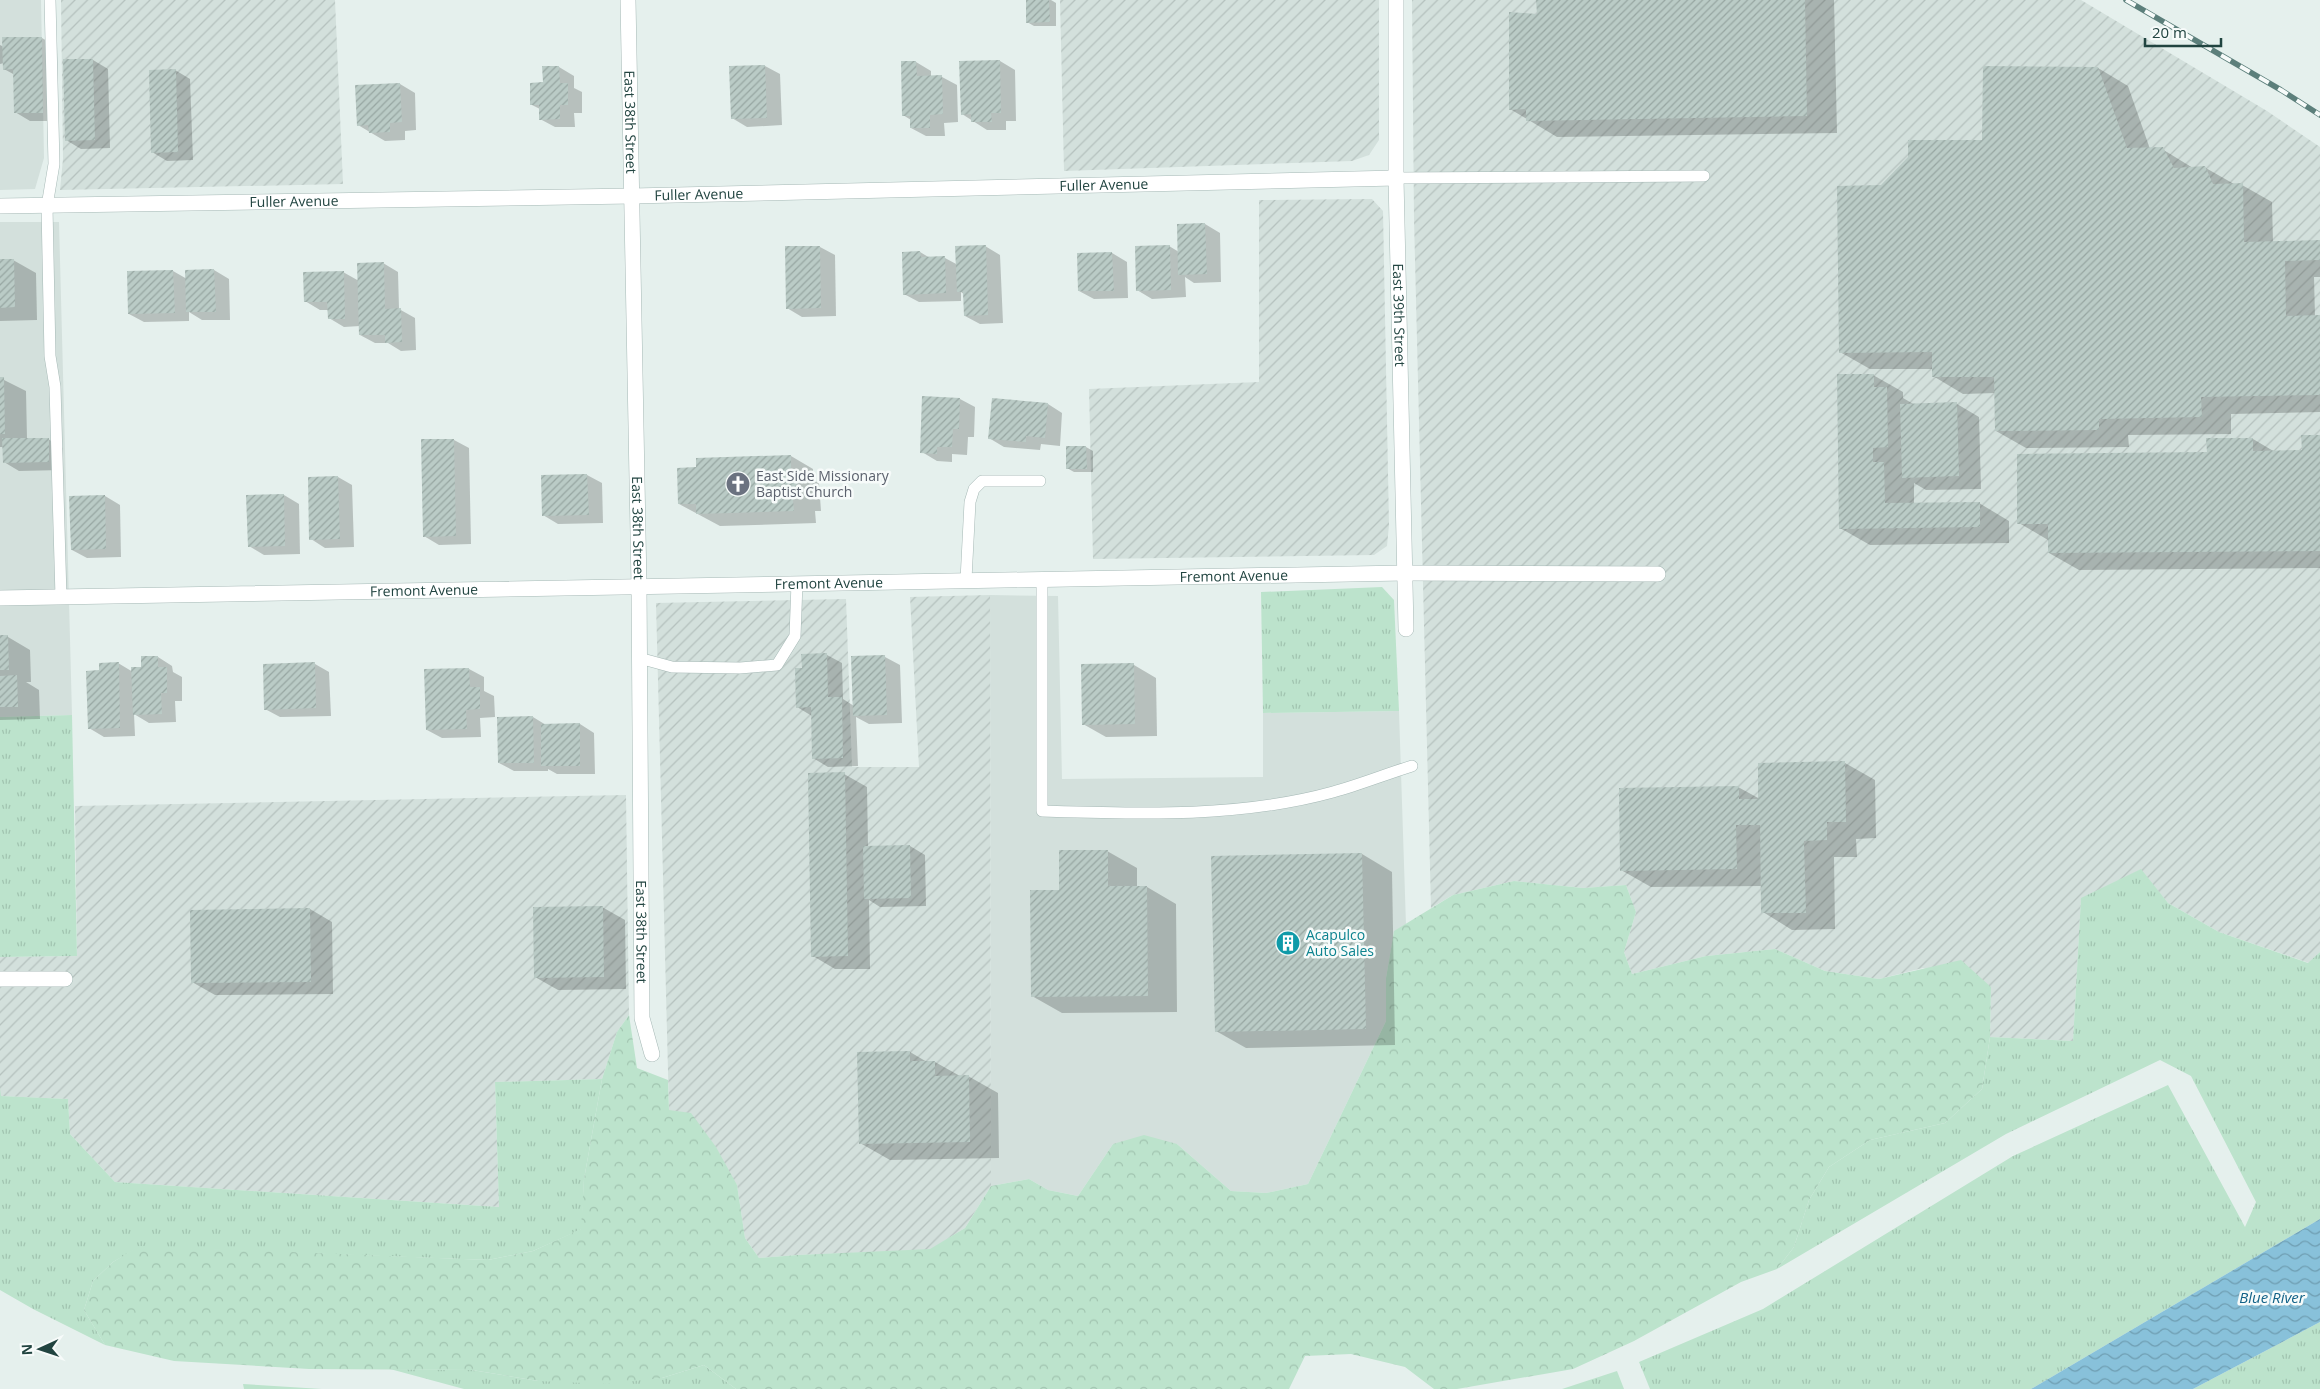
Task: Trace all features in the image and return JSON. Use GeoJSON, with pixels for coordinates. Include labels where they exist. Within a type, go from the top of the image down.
{"type":"FeatureCollection","features":[{"type":"Feature","properties":{"kind":"street","name":"East 38th Street"},"geometry":{"type":"LineString","coordinates":[[628,0],[639,586],[642,1018],[652,1054]]}},
{"type":"Feature","properties":{"kind":"street","name":"East 39th Street"},"geometry":{"type":"LineString","coordinates":[[1396,0],[1396,178],[1406,629]]}},
{"type":"Feature","properties":{"kind":"street","name":"Fuller Avenue"},"geometry":{"type":"LineString","coordinates":[[0,206],[632,196],[1396,178]]}},
{"type":"Feature","properties":{"kind":"street","name":"Fremont Avenue"},"geometry":{"type":"LineString","coordinates":[[0,598],[1404,573],[1658,574]]}},
{"type":"Feature","properties":{"kind":"street"},"geometry":{"type":"LineString","coordinates":[[0,979],[65,978]]}},
{"type":"Feature","properties":{"kind":"lane"},"geometry":{"type":"LineString","coordinates":[[50,0],[54,164],[47,206],[50,356],[55,387],[61,597]]}},
{"type":"Feature","properties":{"kind":"lane"},"geometry":{"type":"LineString","coordinates":[[1396,178],[1704,176]]}},
{"type":"Feature","properties":{"kind":"lane"},"geometry":{"type":"LineString","coordinates":[[966,580],[970,502],[974,489],[982,481],[1040,481]]}},
{"type":"Feature","properties":{"kind":"lane"},"geometry":{"type":"LineString","coordinates":[[1042,579],[1042,811],[1146,814],[1259,806],[1332,793],[1412,766]]}},
{"type":"Feature","properties":{"kind":"lane"},"geometry":{"type":"LineString","coordinates":[[639,658],[672,667],[740,668],[777,665],[795,636],[797,583]]}},
{"type":"Feature","properties":{"kind":"shaded area"},"geometry":{"type":"Polygon","coordinates":[[[0,0],[41,0],[44,158],[35,189],[0,190],[0,0]]]}},
{"type":"Feature","properties":{"kind":"shaded area"},"geometry":{"type":"Polygon","coordinates":[[[61,0],[335,0],[343,184],[60,190],[63,159],[61,0]]]}},
{"type":"Feature","properties":{"kind":"shaded area"},"geometry":{"type":"Polygon","coordinates":[[[1060,0],[1379,0],[1379,140],[1369,155],[1352,161],[1064,171],[1060,0]]]}},
{"type":"Feature","properties":{"kind":"shaded area"},"geometry":{"type":"Polygon","coordinates":[[[1412,0],[2081,0],[2267,111],[2320,147],[2320,952],[2309,963],[2219,932],[2168,903],[2140,870],[2081,899],[2073,1041],[1990,1037],[1991,987],[1923,968],[1879,979],[1825,971],[1775,949],[1706,956],[1632,974],[1624,952],[1636,912],[1626,885],[1583,888],[1514,881],[1453,895],[1431,908],[1414,219],[1412,0]]]}},
{"type":"Feature","properties":{"kind":"shaded area"},"geometry":{"type":"Polygon","coordinates":[[[1372,199],[1383,211],[1389,525],[1387,546],[1374,555],[1093,559],[1089,389],[1259,382],[1259,200],[1372,199]]]}},
{"type":"Feature","properties":{"kind":"shaded area"},"geometry":{"type":"Polygon","coordinates":[[[0,222],[59,222],[72,715],[0,717],[0,222]]]}},
{"type":"Feature","properties":{"kind":"shaded area"},"geometry":{"type":"Polygon","coordinates":[[[990,595],[1058,596],[1062,779],[1263,777],[1263,713],[1399,711],[1406,925],[1394,932],[1386,978],[1386,1021],[1308,1184],[1266,1193],[1231,1191],[1177,1144],[1113,1144],[1078,1196],[1048,1190],[1029,1179],[991,1186],[990,595]]]}},
{"type":"Feature","properties":{"kind":"shaded area"},"geometry":{"type":"Polygon","coordinates":[[[990,595],[991,1186],[965,1228],[930,1250],[759,1258],[745,1238],[737,1185],[669,1110],[656,603],[846,599],[852,767],[919,767],[910,597],[990,595]]]}},
{"type":"Feature","properties":{"kind":"shaded area"},"geometry":{"type":"Polygon","coordinates":[[[626,795],[629,1015],[617,1032],[602,1079],[495,1082],[499,1207],[115,1182],[70,1134],[68,1099],[0,1096],[0,957],[77,956],[75,806],[626,795]]]}},
{"type":"Feature","properties":{"kind":"green space"},"geometry":{"type":"Polygon","coordinates":[[[1382,587],[1394,600],[1399,711],[1263,713],[1261,592],[1382,587]]]}},
{"type":"Feature","properties":{"kind":"green space"},"geometry":{"type":"Polygon","coordinates":[[[72,715],[77,956],[0,957],[0,717],[72,715]]]}},
{"type":"Feature","properties":{"kind":"green space"},"geometry":{"type":"Polygon","coordinates":[[[2141,869],[2168,903],[2219,932],[2308,963],[2320,952],[2320,1219],[2031,1389],[1650,1389],[1639,1362],[1763,1309],[2013,1156],[2168,1085],[2245,1227],[2256,1202],[2191,1076],[2160,1060],[2006,1134],[1777,1269],[1794,1247],[1809,1200],[1829,1167],[1870,1140],[1945,1123],[1982,1089],[1990,1037],[2073,1041],[2081,898],[2141,869]]]}},
{"type":"Feature","properties":{"kind":"green space"},"geometry":{"type":"Polygon","coordinates":[[[1514,881],[1583,888],[1626,885],[1636,912],[1624,952],[1632,974],[1706,956],[1775,949],[1825,971],[1879,979],[1961,960],[1991,987],[1990,1037],[1982,1089],[1945,1123],[1870,1140],[1829,1167],[1809,1200],[1794,1247],[1777,1269],[1741,1282],[1634,1341],[1573,1369],[1457,1389],[1434,1389],[1405,1367],[1351,1354],[1305,1356],[1289,1389],[736,1389],[704,1365],[662,1378],[607,1384],[538,1381],[472,1370],[309,1369],[174,1361],[105,1345],[84,1310],[93,1281],[113,1262],[139,1246],[488,1260],[533,1251],[581,1229],[584,1179],[602,1079],[617,1032],[629,1015],[637,1068],[668,1080],[669,1110],[691,1113],[716,1147],[737,1185],[745,1238],[759,1258],[930,1249],[965,1228],[991,1186],[1029,1179],[1048,1190],[1078,1196],[1113,1144],[1144,1135],[1177,1144],[1231,1191],[1266,1193],[1308,1184],[1386,1021],[1386,978],[1394,931],[1453,895],[1514,881]]]}},
{"type":"Feature","properties":{"kind":"green space"},"geometry":{"type":"Polygon","coordinates":[[[602,1079],[584,1179],[582,1229],[533,1251],[488,1260],[139,1247],[113,1262],[93,1281],[84,1310],[105,1345],[33,1309],[0,1290],[0,1088],[1,1096],[68,1099],[70,1134],[115,1182],[499,1207],[495,1082],[602,1079]]]}},
{"type":"Feature","properties":{"kind":"green space"},"geometry":{"type":"Polygon","coordinates":[[[2320,1322],[2320,1389],[2193,1389],[2320,1322]]]}},
{"type":"Feature","properties":{"kind":"green space"},"geometry":{"type":"Polygon","coordinates":[[[704,1365],[736,1389],[464,1389],[390,1369],[472,1370],[538,1381],[662,1378],[704,1365]]]}},
{"type":"Feature","properties":{"kind":"green space"},"geometry":{"type":"Polygon","coordinates":[[[1617,1371],[1624,1389],[1562,1389],[1617,1371]]]}},
{"type":"Feature","properties":{"kind":"green space"},"geometry":{"type":"Polygon","coordinates":[[[243,1384],[322,1389],[244,1389],[243,1384]]]}},
{"type":"Feature","properties":{"kind":"water","name":"Blue River"},"geometry":{"type":"Polygon","coordinates":[[[2320,1219],[2320,1322],[2193,1389],[2031,1389],[2320,1219]]]}},
{"type":"Feature","properties":{"kind":"building"},"geometry":{"type":"Polygon","coordinates":[[[1026,0],[1049,0],[1050,22],[1026,23],[1026,0]]]}},
{"type":"Feature","properties":{"kind":"building"},"geometry":{"type":"Polygon","coordinates":[[[1536,0],[1805,0],[1807,116],[1526,121],[1526,109],[1509,110],[1509,12],[1537,14],[1536,0]]]}},
{"type":"Feature","properties":{"kind":"building"},"geometry":{"type":"Polygon","coordinates":[[[2,37],[42,37],[43,113],[14,113],[13,69],[3,70],[2,37]]]}},
{"type":"Feature","properties":{"kind":"building"},"geometry":{"type":"Polygon","coordinates":[[[63,59],[93,59],[95,140],[65,141],[63,59]]]}},
{"type":"Feature","properties":{"kind":"building"},"geometry":{"type":"Polygon","coordinates":[[[1000,60],[1001,113],[991,113],[992,122],[971,122],[971,114],[961,115],[959,61],[1000,60]]]}},
{"type":"Feature","properties":{"kind":"building"},"geometry":{"type":"Polygon","coordinates":[[[901,61],[916,61],[917,76],[942,75],[943,114],[930,115],[930,128],[910,128],[910,116],[902,116],[901,61]]]}},
{"type":"Feature","properties":{"kind":"building"},"geometry":{"type":"Polygon","coordinates":[[[765,65],[767,118],[731,119],[729,66],[765,65]]]}},
{"type":"Feature","properties":{"kind":"building"},"geometry":{"type":"Polygon","coordinates":[[[542,66],[559,66],[560,83],[568,83],[568,105],[560,105],[560,119],[539,120],[539,105],[530,105],[530,83],[543,82],[542,66]]]}},
{"type":"Feature","properties":{"kind":"building"},"geometry":{"type":"Polygon","coordinates":[[[1983,66],[2098,67],[2127,148],[2163,147],[2174,168],[2205,166],[2213,184],[2243,183],[2244,242],[2320,240],[2320,260],[2285,261],[2286,316],[2320,315],[2320,395],[2201,397],[2202,417],[2099,419],[2099,430],[1995,431],[1994,377],[1932,377],[1932,352],[1839,353],[1837,186],[1881,185],[1908,157],[1908,140],[1982,140],[1983,66]]]}},
{"type":"Feature","properties":{"kind":"building"},"geometry":{"type":"Polygon","coordinates":[[[176,69],[178,152],[151,153],[149,70],[176,69]]]}},
{"type":"Feature","properties":{"kind":"building"},"geometry":{"type":"Polygon","coordinates":[[[400,83],[402,122],[390,123],[390,132],[369,133],[368,125],[357,126],[355,85],[400,83]]]}},
{"type":"Feature","properties":{"kind":"building"},"geometry":{"type":"Polygon","coordinates":[[[1205,223],[1207,274],[1178,275],[1177,224],[1205,223]]]}},
{"type":"Feature","properties":{"kind":"building"},"geometry":{"type":"Polygon","coordinates":[[[986,245],[988,315],[964,316],[963,292],[957,292],[955,246],[986,245]]]}},
{"type":"Feature","properties":{"kind":"building"},"geometry":{"type":"Polygon","coordinates":[[[1170,245],[1171,290],[1136,291],[1135,246],[1170,245]]]}},
{"type":"Feature","properties":{"kind":"building"},"geometry":{"type":"Polygon","coordinates":[[[785,246],[820,246],[821,308],[786,309],[785,246]]]}},
{"type":"Feature","properties":{"kind":"building"},"geometry":{"type":"Polygon","coordinates":[[[920,251],[921,257],[945,256],[946,293],[903,295],[902,252],[920,251]]]}},
{"type":"Feature","properties":{"kind":"building"},"geometry":{"type":"Polygon","coordinates":[[[1112,252],[1114,291],[1078,291],[1077,253],[1112,252]]]}},
{"type":"Feature","properties":{"kind":"building"},"geometry":{"type":"Polygon","coordinates":[[[0,259],[14,259],[15,307],[0,308],[0,259]]]}},
{"type":"Feature","properties":{"kind":"building"},"geometry":{"type":"Polygon","coordinates":[[[384,262],[385,309],[401,308],[402,342],[385,343],[385,335],[359,335],[357,263],[384,262]]]}},
{"type":"Feature","properties":{"kind":"building"},"geometry":{"type":"Polygon","coordinates":[[[214,269],[216,312],[186,312],[185,270],[214,269]]]}},
{"type":"Feature","properties":{"kind":"building"},"geometry":{"type":"Polygon","coordinates":[[[173,270],[175,313],[128,314],[127,271],[173,270]]]}},
{"type":"Feature","properties":{"kind":"building"},"geometry":{"type":"Polygon","coordinates":[[[344,271],[345,319],[328,319],[327,302],[304,302],[303,272],[344,271]]]}},
{"type":"Feature","properties":{"kind":"building"},"geometry":{"type":"Polygon","coordinates":[[[1837,374],[1874,374],[1874,387],[1887,387],[1888,447],[1873,448],[1873,462],[1884,462],[1885,503],[1980,502],[1980,527],[1839,529],[1837,374]]]}},
{"type":"Feature","properties":{"kind":"building"},"geometry":{"type":"Polygon","coordinates":[[[0,377],[4,377],[5,434],[0,434],[0,377]]]}},
{"type":"Feature","properties":{"kind":"building"},"geometry":{"type":"Polygon","coordinates":[[[922,396],[960,398],[959,429],[953,429],[952,447],[937,447],[937,454],[920,453],[922,396]]]}},
{"type":"Feature","properties":{"kind":"building"},"geometry":{"type":"Polygon","coordinates":[[[992,398],[1048,403],[1045,438],[1026,436],[1026,442],[988,439],[992,398]]]}},
{"type":"Feature","properties":{"kind":"building"},"geometry":{"type":"Polygon","coordinates":[[[1957,402],[1959,476],[1902,478],[1900,404],[1957,402]]]}},
{"type":"Feature","properties":{"kind":"building"},"geometry":{"type":"Polygon","coordinates":[[[2301,435],[2320,435],[2320,551],[2048,553],[2048,524],[2017,524],[2017,454],[2207,452],[2206,438],[2253,438],[2253,451],[2302,450],[2301,435]]]}},
{"type":"Feature","properties":{"kind":"building"},"geometry":{"type":"Polygon","coordinates":[[[2,438],[49,438],[49,462],[3,463],[2,438]]]}},
{"type":"Feature","properties":{"kind":"building"},"geometry":{"type":"Polygon","coordinates":[[[421,439],[454,439],[456,536],[423,537],[421,439]]]}},
{"type":"Feature","properties":{"kind":"building"},"geometry":{"type":"Polygon","coordinates":[[[1066,446],[1086,446],[1087,469],[1066,469],[1066,446]]]}},
{"type":"Feature","properties":{"kind":"building","name":"East Side Missionary Baptist Church"},"geometry":{"type":"Polygon","coordinates":[[[791,455],[791,469],[797,469],[798,498],[793,499],[794,511],[696,514],[696,504],[678,504],[677,468],[696,467],[696,458],[791,455]]]}},
{"type":"Feature","properties":{"kind":"building"},"geometry":{"type":"Polygon","coordinates":[[[587,474],[589,515],[542,516],[541,475],[587,474]]]}},
{"type":"Feature","properties":{"kind":"building"},"geometry":{"type":"Polygon","coordinates":[[[338,476],[340,539],[309,540],[308,477],[338,476]]]}},
{"type":"Feature","properties":{"kind":"building"},"geometry":{"type":"Polygon","coordinates":[[[284,494],[285,546],[248,547],[246,495],[284,494]]]}},
{"type":"Feature","properties":{"kind":"building"},"geometry":{"type":"Polygon","coordinates":[[[105,495],[106,549],[71,550],[69,496],[105,495]]]}},
{"type":"Feature","properties":{"kind":"building"},"geometry":{"type":"Polygon","coordinates":[[[0,635],[8,635],[9,670],[0,670],[0,635]]]}},
{"type":"Feature","properties":{"kind":"building"},"geometry":{"type":"Polygon","coordinates":[[[827,653],[828,697],[842,697],[843,758],[812,759],[811,707],[796,708],[795,668],[802,668],[801,654],[827,653]]]}},
{"type":"Feature","properties":{"kind":"building"},"geometry":{"type":"Polygon","coordinates":[[[885,655],[887,715],[853,716],[851,656],[885,655]]]}},
{"type":"Feature","properties":{"kind":"building"},"geometry":{"type":"Polygon","coordinates":[[[141,656],[158,656],[158,667],[167,667],[167,693],[161,693],[162,714],[133,715],[131,667],[141,667],[141,656]]]}},
{"type":"Feature","properties":{"kind":"building"},"geometry":{"type":"Polygon","coordinates":[[[119,662],[120,728],[88,729],[86,671],[99,670],[99,663],[119,662]]]}},
{"type":"Feature","properties":{"kind":"building"},"geometry":{"type":"Polygon","coordinates":[[[315,662],[316,708],[264,710],[263,664],[315,662]]]}},
{"type":"Feature","properties":{"kind":"building"},"geometry":{"type":"Polygon","coordinates":[[[1134,663],[1135,724],[1082,725],[1081,664],[1134,663]]]}},
{"type":"Feature","properties":{"kind":"building"},"geometry":{"type":"Polygon","coordinates":[[[469,668],[470,687],[480,687],[480,709],[466,710],[467,729],[426,730],[424,669],[469,668]]]}},
{"type":"Feature","properties":{"kind":"building"},"geometry":{"type":"Polygon","coordinates":[[[17,675],[18,707],[0,707],[0,676],[17,675]]]}},
{"type":"Feature","properties":{"kind":"building"},"geometry":{"type":"Polygon","coordinates":[[[533,716],[534,763],[498,763],[497,717],[533,716]]]}},
{"type":"Feature","properties":{"kind":"building"},"geometry":{"type":"Polygon","coordinates":[[[580,723],[580,766],[541,766],[541,724],[580,723]]]}},
{"type":"Feature","properties":{"kind":"building"},"geometry":{"type":"Polygon","coordinates":[[[1845,761],[1846,822],[1827,822],[1827,840],[1804,841],[1806,913],[1761,913],[1760,825],[1736,825],[1737,869],[1620,871],[1619,788],[1739,786],[1739,799],[1758,799],[1758,763],[1845,761]]]}},
{"type":"Feature","properties":{"kind":"building"},"geometry":{"type":"Polygon","coordinates":[[[845,772],[848,956],[811,957],[808,773],[845,772]]]}},
{"type":"Feature","properties":{"kind":"building"},"geometry":{"type":"Polygon","coordinates":[[[910,845],[911,898],[864,899],[863,846],[910,845]]]}},
{"type":"Feature","properties":{"kind":"building"},"geometry":{"type":"Polygon","coordinates":[[[1059,850],[1108,850],[1108,886],[1147,886],[1148,996],[1031,997],[1030,890],[1059,890],[1059,850]]]}},
{"type":"Feature","properties":{"kind":"building","name":"Acapulco Auto Sales"},"geometry":{"type":"Polygon","coordinates":[[[1362,853],[1366,1029],[1215,1032],[1211,856],[1362,853]]]}},
{"type":"Feature","properties":{"kind":"building"},"geometry":{"type":"Polygon","coordinates":[[[603,906],[604,977],[534,978],[533,907],[603,906]]]}},
{"type":"Feature","properties":{"kind":"building"},"geometry":{"type":"Polygon","coordinates":[[[310,908],[311,982],[191,983],[190,910],[310,908]]]}},
{"type":"Feature","properties":{"kind":"building"},"geometry":{"type":"Polygon","coordinates":[[[910,1051],[910,1061],[935,1061],[935,1076],[969,1075],[970,1142],[859,1144],[857,1052],[910,1051]]]}},
{"type":"Feature","properties":{"kind":"railway"},"geometry":{"type":"LineString","coordinates":[[2126,0],[2281,90],[2320,115]]}},
{"type":"Feature","properties":{"kind":"place","name":"East Side Missionary Baptist Church"},"geometry":{"type":"Point","coordinates":[738,484]}},
{"type":"Feature","properties":{"kind":"place","name":"Acapulco Auto Sales"},"geometry":{"type":"Point","coordinates":[1288,943]}}]}
